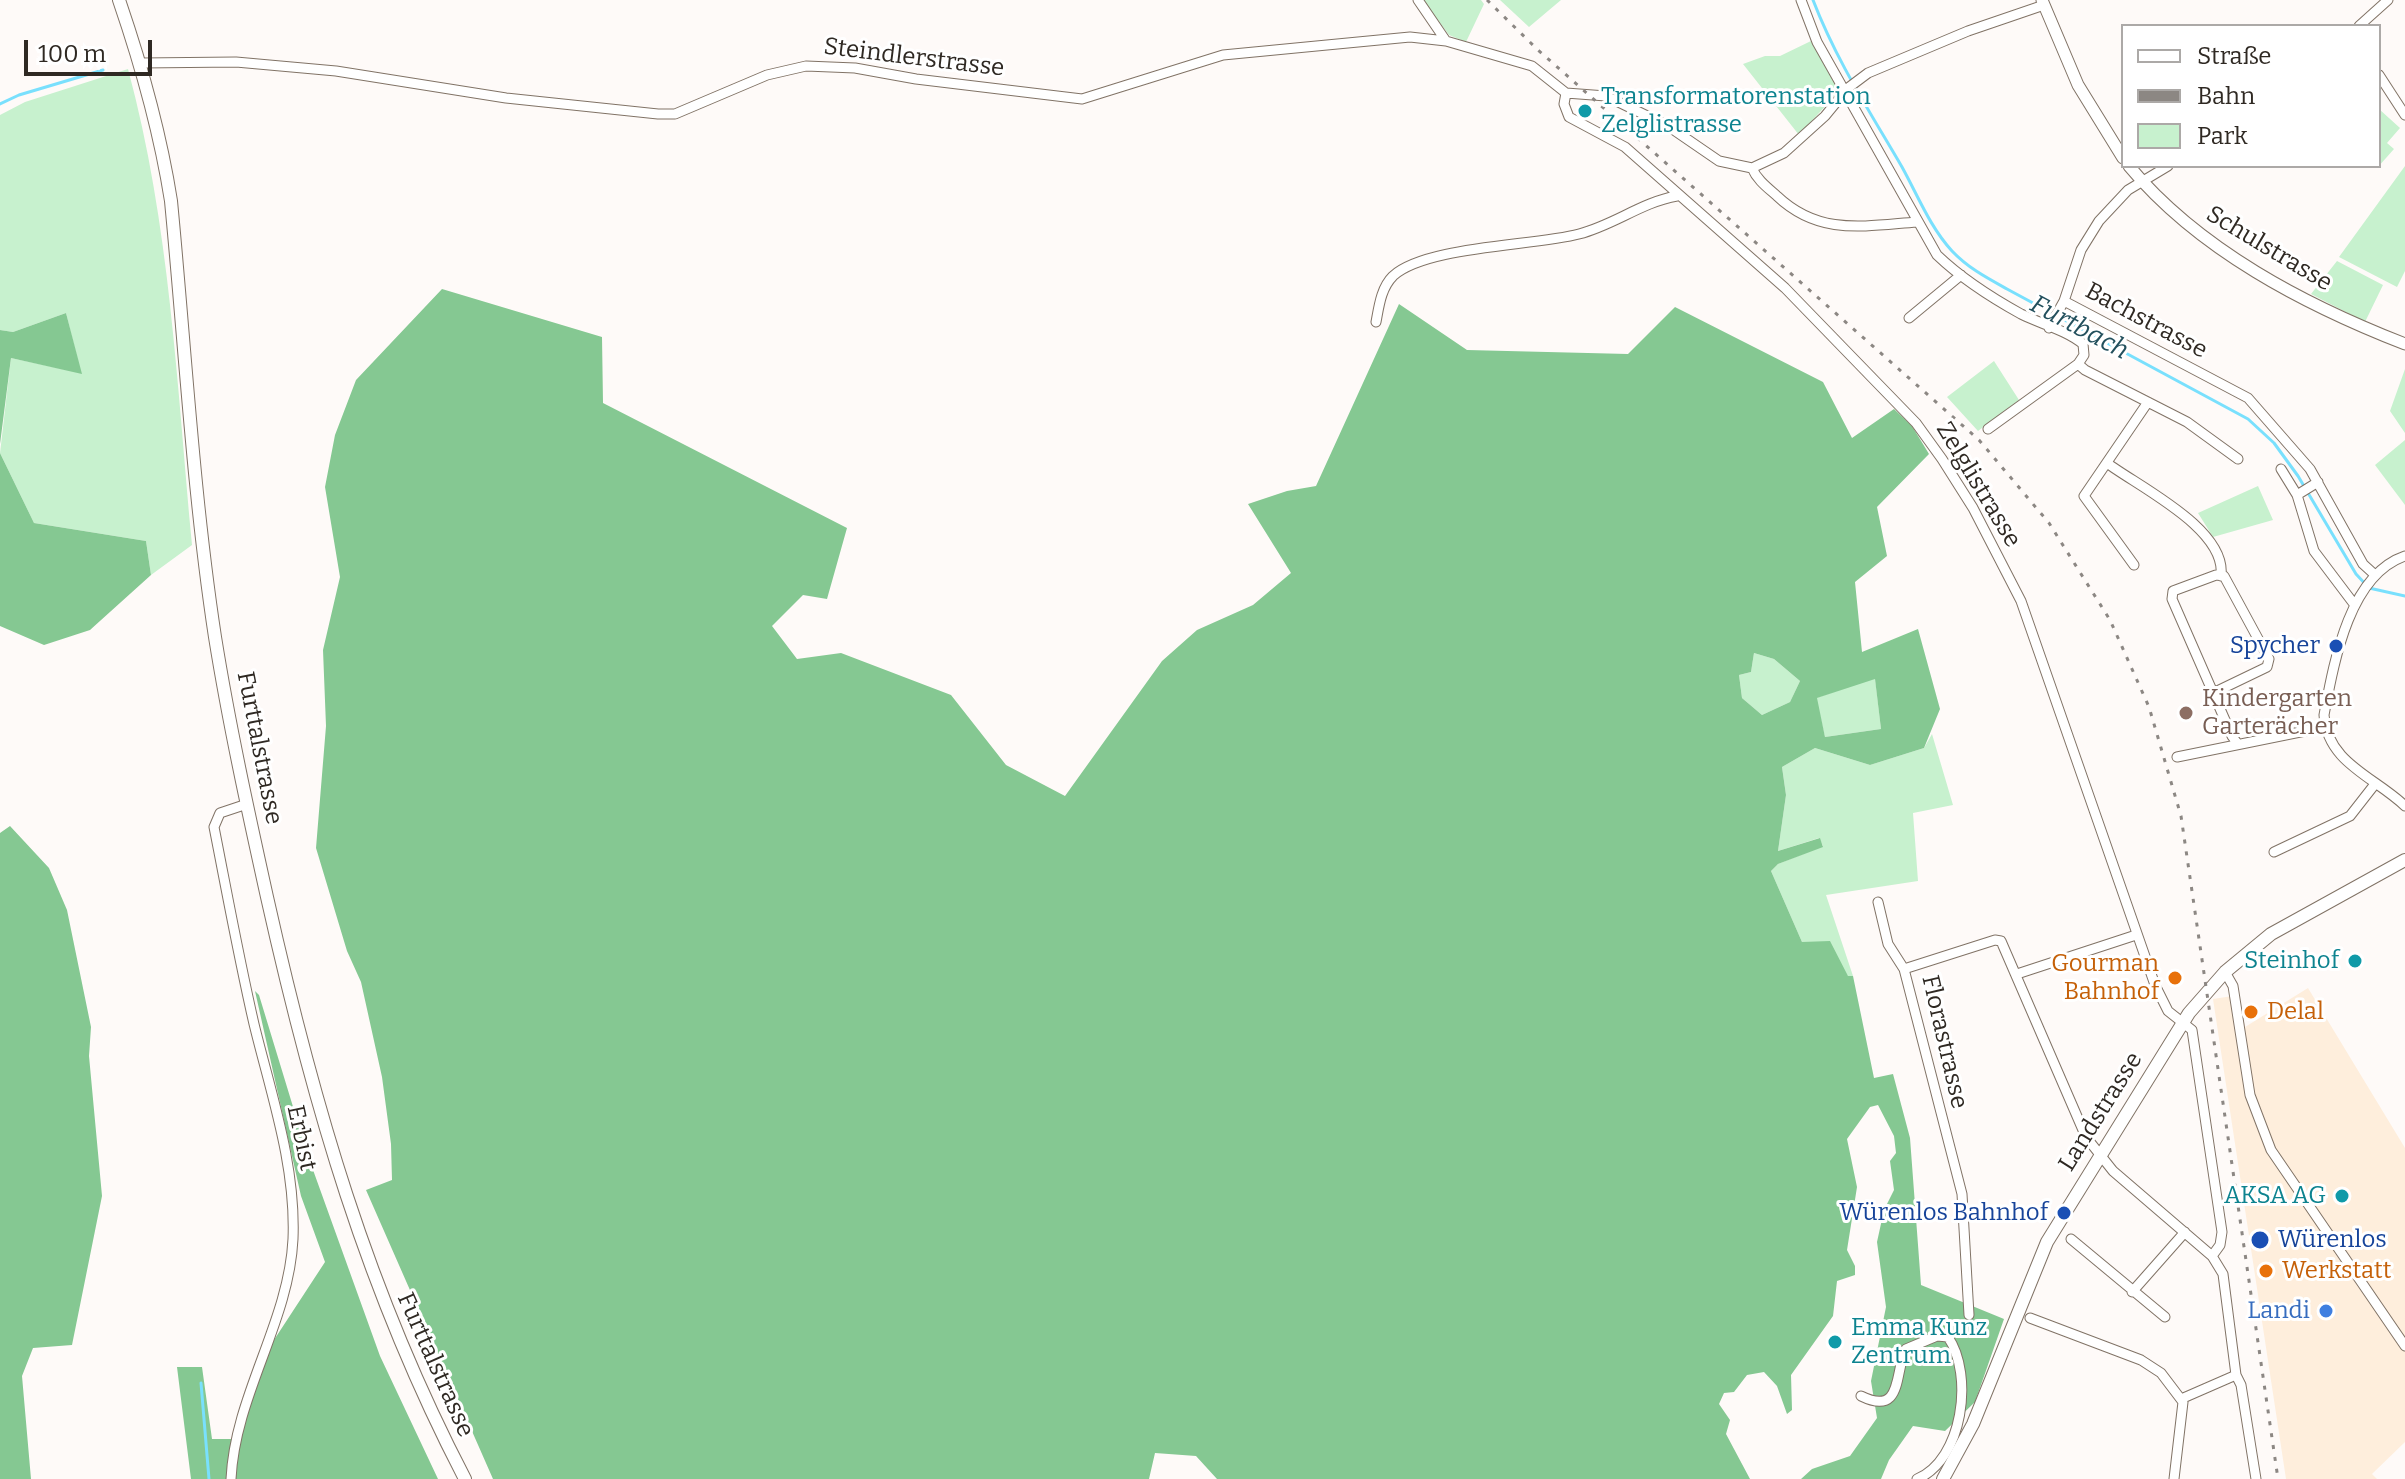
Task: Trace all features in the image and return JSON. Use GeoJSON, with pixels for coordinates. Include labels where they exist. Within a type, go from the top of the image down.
{"type":"FeatureCollection","features":[{"type":"Feature","properties":{"kind":"main road","name":"Furttalstrasse"},"geometry":{"type":"LineString","coordinates":[[119,0],[141,63],[162,142],[171,201],[215,635],[247,804],[292,1004],[347,1203],[402,1351],[465,1479]]}},
{"type":"Feature","properties":{"kind":"main road","name":"Landstrasse"},"geometry":{"type":"LineString","coordinates":[[1943,1479],[1973,1424],[2047,1242],[2182,1023],[2225,972],[2301,916],[2405,860]]}},
{"type":"Feature","properties":{"kind":"street"},"geometry":{"type":"LineString","coordinates":[[1418,0],[1446,41]]}},
{"type":"Feature","properties":{"kind":"street"},"geometry":{"type":"LineString","coordinates":[[1801,0],[1817,42],[1937,255],[1961,275],[2018,312],[2051,325],[2083,344],[2084,355],[2078,364],[1988,429]]}},
{"type":"Feature","properties":{"kind":"street"},"geometry":{"type":"LineString","coordinates":[[2361,24],[2388,0]]}},
{"type":"Feature","properties":{"kind":"street"},"geometry":{"type":"LineString","coordinates":[[1752,168],[1784,153],[1804,137],[1846,90],[1879,68],[2043,3],[2078,85],[2121,155]]}},
{"type":"Feature","properties":{"kind":"street","name":"Steindlerstrasse"},"geometry":{"type":"LineString","coordinates":[[141,63],[236,62],[336,71],[506,98],[658,114],[683,111],[767,75],[806,66],[855,68],[916,79],[1082,99],[1163,71],[1223,55],[1410,37],[1446,41],[1532,66],[1566,93]]}},
{"type":"Feature","properties":{"kind":"street"},"geometry":{"type":"LineString","coordinates":[[2381,78],[2405,115]]}},
{"type":"Feature","properties":{"kind":"street"},"geometry":{"type":"LineString","coordinates":[[1566,93],[1606,96],[1668,126],[1719,161],[1752,168],[1788,206],[1826,226],[1869,228],[1917,222]]}},
{"type":"Feature","properties":{"kind":"street","name":"Zelglistrasse"},"geometry":{"type":"LineString","coordinates":[[1566,93],[1564,104],[1569,117],[1625,147],[1785,288],[1916,423],[1973,508],[2021,601],[2136,935],[2168,1011],[2192,1030],[2222,1232],[2220,1245],[2212,1256]]}},
{"type":"Feature","properties":{"kind":"street","name":"Schulstrasse"},"geometry":{"type":"LineString","coordinates":[[2131,168],[2182,222],[2220,249],[2298,294],[2405,344]]}},
{"type":"Feature","properties":{"kind":"street"},"geometry":{"type":"LineString","coordinates":[[2062,304],[2089,236],[2128,190],[2165,168]]}},
{"type":"Feature","properties":{"kind":"street"},"geometry":{"type":"LineString","coordinates":[[1654,200],[1659,179]]}},
{"type":"Feature","properties":{"kind":"street"},"geometry":{"type":"LineString","coordinates":[[1376,322],[1381,295],[1393,276],[1413,266],[1455,253],[1578,234],[1654,200],[1677,196]]}},
{"type":"Feature","properties":{"kind":"street"},"geometry":{"type":"LineString","coordinates":[[1909,318],[1961,275]]}},
{"type":"Feature","properties":{"kind":"street","name":"Bachstrasse"},"geometry":{"type":"LineString","coordinates":[[2051,325],[2062,304],[2248,398],[2303,459],[2371,577]]}},
{"type":"Feature","properties":{"kind":"street"},"geometry":{"type":"LineString","coordinates":[[2078,364],[2209,436],[2238,459]]}},
{"type":"Feature","properties":{"kind":"street"},"geometry":{"type":"LineString","coordinates":[[2134,565],[2085,501],[2087,487],[2148,402]]}},
{"type":"Feature","properties":{"kind":"street"},"geometry":{"type":"LineString","coordinates":[[2107,463],[2197,525],[2222,567],[2221,576],[2269,659],[2267,667],[2213,693]]}},
{"type":"Feature","properties":{"kind":"street"},"geometry":{"type":"LineString","coordinates":[[2281,469],[2298,494],[2314,551],[2354,604]]}},
{"type":"Feature","properties":{"kind":"street"},"geometry":{"type":"LineString","coordinates":[[2298,494],[2315,484]]}},
{"type":"Feature","properties":{"kind":"street"},"geometry":{"type":"LineString","coordinates":[[2405,556],[2384,565],[2371,577],[2354,604],[2327,698],[2325,727],[2341,756],[2405,806]]}},
{"type":"Feature","properties":{"kind":"street"},"geometry":{"type":"LineString","coordinates":[[2221,576],[2173,591],[2172,599],[2237,743]]}},
{"type":"Feature","properties":{"kind":"street"},"geometry":{"type":"LineString","coordinates":[[2177,757],[2325,727]]}},
{"type":"Feature","properties":{"kind":"street"},"geometry":{"type":"LineString","coordinates":[[2274,852],[2350,816],[2375,784]]}},
{"type":"Feature","properties":{"kind":"street","name":"Erbist"},"geometry":{"type":"LineString","coordinates":[[231,1479],[237,1436],[288,1277],[293,1212],[282,1135],[254,1022],[214,827],[215,820],[227,809],[247,804]]}},
{"type":"Feature","properties":{"kind":"street"},"geometry":{"type":"LineString","coordinates":[[1878,902],[1888,944],[1904,969]]}},
{"type":"Feature","properties":{"kind":"street"},"geometry":{"type":"LineString","coordinates":[[2017,974],[2136,935]]}},
{"type":"Feature","properties":{"kind":"street","name":"Florastrasse"},"geometry":{"type":"LineString","coordinates":[[1969,1315],[1962,1194],[1904,969],[1995,940],[2006,947],[2078,1121],[2100,1157],[2212,1256]]}},
{"type":"Feature","properties":{"kind":"street"},"geometry":{"type":"LineString","coordinates":[[2225,972],[2233,986],[2250,1095],[2262,1132],[2280,1166],[2405,1346]]}},
{"type":"Feature","properties":{"kind":"street"},"geometry":{"type":"LineString","coordinates":[[2132,1292],[2185,1232]]}},
{"type":"Feature","properties":{"kind":"street"},"geometry":{"type":"LineString","coordinates":[[2071,1239],[2165,1317]]}},
{"type":"Feature","properties":{"kind":"street"},"geometry":{"type":"LineString","coordinates":[[2212,1256],[2223,1274],[2236,1375],[2241,1385],[2256,1479]]}},
{"type":"Feature","properties":{"kind":"street"},"geometry":{"type":"LineString","coordinates":[[2030,1318],[2063,1334],[2141,1360],[2161,1373],[2181,1399],[2183,1423],[2174,1479]]}},
{"type":"Feature","properties":{"kind":"street"},"geometry":{"type":"LineString","coordinates":[[1861,1396],[1871,1401],[1888,1399],[1896,1391],[1903,1351],[1937,1336],[1948,1337],[1958,1358],[1961,1415],[1939,1462],[1917,1479]]}},
{"type":"Feature","properties":{"kind":"street"},"geometry":{"type":"LineString","coordinates":[[2181,1399],[2236,1375]]}},
{"type":"Feature","properties":{"kind":"shaded area"},"geometry":{"type":"Polygon","coordinates":[[[2308,988],[2405,1148],[2405,1442],[2372,1474],[2377,1479],[2286,1479],[2213,999],[2239,995],[2245,1027],[2308,988]]]}},
{"type":"Feature","properties":{"kind":"green space"},"geometry":{"type":"Polygon","coordinates":[[[1423,0],[1481,0],[1484,4],[1466,42],[1449,35],[1423,0]]]}},
{"type":"Feature","properties":{"kind":"green space"},"geometry":{"type":"Polygon","coordinates":[[[1500,0],[1561,0],[1529,27],[1500,0]]]}},
{"type":"Feature","properties":{"kind":"green space"},"geometry":{"type":"Polygon","coordinates":[[[1811,41],[1840,90],[1799,135],[1743,64],[1765,56],[1780,56],[1811,41]]]}},
{"type":"Feature","properties":{"kind":"green space"},"geometry":{"type":"Polygon","coordinates":[[[128,69],[154,186],[163,246],[192,545],[151,575],[146,541],[34,523],[0,453],[11,358],[81,373],[66,313],[13,332],[0,330],[0,115],[25,102],[128,69]]]}},
{"type":"Feature","properties":{"kind":"green space"},"geometry":{"type":"Polygon","coordinates":[[[2381,111],[2400,128],[2387,143],[2394,149],[2381,164],[2381,111]]]}},
{"type":"Feature","properties":{"kind":"green space"},"geometry":{"type":"Polygon","coordinates":[[[2405,166],[2405,271],[2397,287],[2339,257],[2405,166]]]}},
{"type":"Feature","properties":{"kind":"green space"},"geometry":{"type":"Polygon","coordinates":[[[2337,261],[2383,285],[2365,322],[2311,294],[2337,261]]]}},
{"type":"Feature","properties":{"kind":"green space"},"geometry":{"type":"Polygon","coordinates":[[[442,289],[602,337],[603,403],[847,528],[827,599],[803,595],[772,626],[797,659],[841,653],[951,695],[1006,765],[1065,796],[1162,661],[1197,630],[1253,605],[1291,573],[1248,504],[1287,491],[1316,486],[1399,304],[1467,350],[1628,354],[1675,307],[1823,382],[1852,438],[1894,409],[1912,426],[1929,454],[1877,507],[1887,556],[1855,582],[1862,652],[1918,629],[1940,709],[1924,748],[1870,765],[1815,748],[1782,767],[1786,795],[1778,851],[1820,838],[1823,847],[1778,864],[1771,871],[1802,942],[1830,941],[1848,976],[1853,976],[1874,1078],[1893,1074],[1910,1138],[1921,1285],[2004,1319],[1975,1402],[1945,1431],[1913,1426],[1889,1460],[1881,1479],[1801,1479],[1812,1469],[1850,1456],[1877,1418],[1871,1381],[1886,1307],[1877,1242],[1884,1210],[1894,1190],[1890,1161],[1896,1153],[1894,1136],[1878,1105],[1870,1107],[1847,1139],[1857,1187],[1847,1250],[1855,1266],[1855,1275],[1837,1281],[1833,1316],[1791,1375],[1792,1410],[1787,1414],[1777,1386],[1764,1372],[1747,1375],[1734,1392],[1724,1393],[1719,1404],[1730,1420],[1726,1434],[1750,1479],[1217,1479],[1196,1456],[1155,1453],[1149,1479],[493,1479],[366,1190],[392,1180],[391,1144],[382,1077],[361,982],[347,951],[316,848],[326,726],[323,650],[340,577],[325,487],[335,435],[356,380],[442,289]],[[1754,653],[1751,672],[1739,675],[1742,698],[1762,715],[1790,702],[1800,681],[1774,659],[1754,653]],[[1875,679],[1817,698],[1825,737],[1881,729],[1875,679]]]}},
{"type":"Feature","properties":{"kind":"green space"},"geometry":{"type":"Polygon","coordinates":[[[66,313],[82,374],[11,358],[0,444],[0,330],[13,332],[66,313]]]}},
{"type":"Feature","properties":{"kind":"green space"},"geometry":{"type":"Polygon","coordinates":[[[1994,361],[2019,400],[1978,431],[1947,397],[1994,361]]]}},
{"type":"Feature","properties":{"kind":"green space"},"geometry":{"type":"Polygon","coordinates":[[[2405,369],[2405,433],[2390,411],[2405,369]]]}},
{"type":"Feature","properties":{"kind":"green space"},"geometry":{"type":"Polygon","coordinates":[[[2405,440],[2405,505],[2375,465],[2405,440]]]}},
{"type":"Feature","properties":{"kind":"green space"},"geometry":{"type":"Polygon","coordinates":[[[0,453],[34,523],[146,541],[151,575],[90,630],[44,645],[0,626],[0,453]]]}},
{"type":"Feature","properties":{"kind":"green space"},"geometry":{"type":"Polygon","coordinates":[[[2258,486],[2273,520],[2213,537],[2198,513],[2258,486]]]}},
{"type":"Feature","properties":{"kind":"green space"},"geometry":{"type":"Polygon","coordinates":[[[1754,653],[1774,659],[1800,681],[1790,702],[1762,715],[1742,698],[1739,675],[1751,672],[1754,653]]]}},
{"type":"Feature","properties":{"kind":"green space"},"geometry":{"type":"Polygon","coordinates":[[[1875,678],[1881,729],[1825,737],[1816,698],[1875,678]]]}},
{"type":"Feature","properties":{"kind":"green space"},"geometry":{"type":"Polygon","coordinates":[[[1932,734],[1953,805],[1913,813],[1918,881],[1826,895],[1853,976],[1848,976],[1802,942],[1771,871],[1778,864],[1823,846],[1819,838],[1778,851],[1786,795],[1782,767],[1815,748],[1870,765],[1924,748],[1932,734]]]}},
{"type":"Feature","properties":{"kind":"green space"},"geometry":{"type":"Polygon","coordinates":[[[10,826],[49,868],[67,910],[91,1027],[89,1056],[102,1196],[72,1345],[33,1348],[22,1376],[31,1479],[0,1479],[0,833],[10,826]]]}},
{"type":"Feature","properties":{"kind":"green space"},"geometry":{"type":"Polygon","coordinates":[[[255,991],[259,995],[308,1156],[380,1356],[438,1479],[191,1479],[177,1367],[202,1367],[212,1439],[239,1439],[272,1343],[325,1262],[301,1196],[255,991]]]}},
{"type":"Feature","properties":{"kind":"waterway","name":"Furtbach"},"geometry":{"type":"LineString","coordinates":[[1813,0],[1854,85],[1931,222],[1952,251],[1992,281],[2248,419],[2274,443],[2298,476],[2356,574],[2369,588],[2405,596]]}},
{"type":"Feature","properties":{"kind":"waterway"},"geometry":{"type":"LineString","coordinates":[[0,104],[19,95],[103,70]]}},
{"type":"Feature","properties":{"kind":"waterway"},"geometry":{"type":"LineString","coordinates":[[201,1383],[209,1479]]}},
{"type":"Feature","properties":{"kind":"railway"},"geometry":{"type":"LineString","coordinates":[[1487,0],[1538,50],[1979,440],[2049,523],[2110,620],[2149,707],[2181,816],[2278,1479]]}},
{"type":"Feature","properties":{"kind":"place","name":"Transformatorenstation Zelglistrasse"},"geometry":{"type":"Point","coordinates":[1585,111]}},
{"type":"Feature","properties":{"kind":"place","name":"Spycher"},"geometry":{"type":"Point","coordinates":[2336,646]}},
{"type":"Feature","properties":{"kind":"place","name":"Kindergarten Garterächer"},"geometry":{"type":"Point","coordinates":[2186,713]}},
{"type":"Feature","properties":{"kind":"place","name":"Steinhof"},"geometry":{"type":"Point","coordinates":[2355,961]}},
{"type":"Feature","properties":{"kind":"place","name":"Gourman Bahnhof"},"geometry":{"type":"Point","coordinates":[2175,978]}},
{"type":"Feature","properties":{"kind":"place","name":"Delal"},"geometry":{"type":"Point","coordinates":[2251,1012]}},
{"type":"Feature","properties":{"kind":"place","name":"AKSA AG"},"geometry":{"type":"Point","coordinates":[2342,1196]}},
{"type":"Feature","properties":{"kind":"place","name":"Würenlos Bahnhof"},"geometry":{"type":"Point","coordinates":[2064,1213]}},
{"type":"Feature","properties":{"kind":"place","name":"Würenlos"},"geometry":{"type":"Point","coordinates":[2260,1240]}},
{"type":"Feature","properties":{"kind":"place","name":"Werkstatt"},"geometry":{"type":"Point","coordinates":[2266,1271]}},
{"type":"Feature","properties":{"kind":"place","name":"Landi"},"geometry":{"type":"Point","coordinates":[2326,1311]}},
{"type":"Feature","properties":{"kind":"place","name":"Emma Kunz Zentrum"},"geometry":{"type":"Point","coordinates":[1835,1342]}}]}
